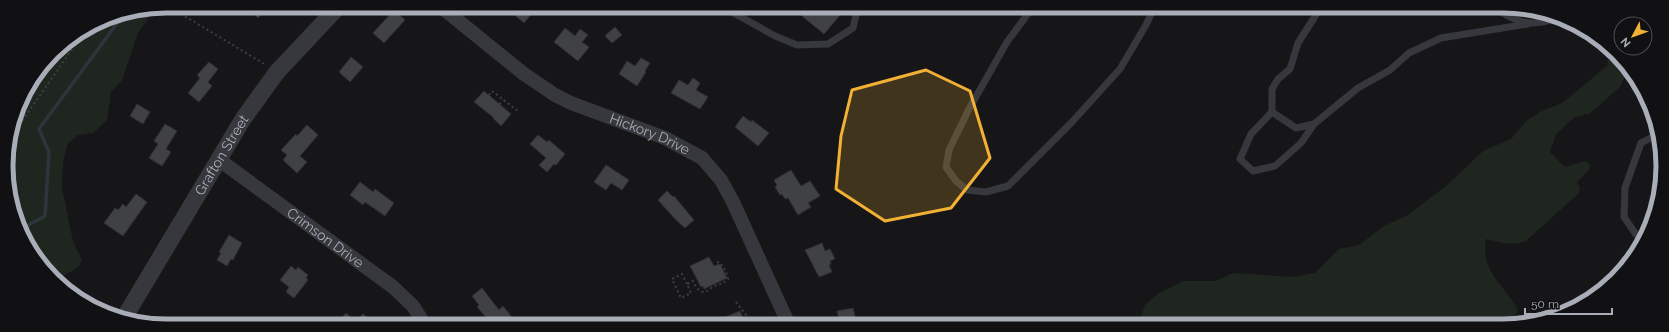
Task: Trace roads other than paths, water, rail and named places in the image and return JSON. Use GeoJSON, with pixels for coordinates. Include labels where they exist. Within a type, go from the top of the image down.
{"type":"FeatureCollection","features":[{"type":"Feature","properties":{"kind":"street","name":"Grafton Street"},"geometry":{"type":"LineString","coordinates":[[126,314],[243,119],[277,72],[332,13]]}},
{"type":"Feature","properties":{"kind":"street","name":"Hickory Drive"},"geometry":{"type":"LineString","coordinates":[[449,13],[524,74],[555,95],[571,103],[665,138],[702,158],[721,180],[733,202],[787,319]]}},
{"type":"Feature","properties":{"kind":"street","name":"Crimson Drive"},"geometry":{"type":"LineString","coordinates":[[218,159],[393,287],[413,306],[421,319]]}},
{"type":"Feature","properties":{"kind":"lane"},"geometry":{"type":"LineString","coordinates":[[734,13],[775,36],[797,45],[828,44],[853,28],[857,13]]}},
{"type":"Feature","properties":{"kind":"lane"},"geometry":{"type":"LineString","coordinates":[[1028,13],[1006,42],[969,109],[949,150],[946,168],[956,181],[967,190],[986,192],[1008,186],[1072,122],[1120,69],[1146,25],[1151,13]]}},
{"type":"Feature","properties":{"kind":"lane"},"geometry":{"type":"LineString","coordinates":[[1317,13],[1298,43],[1290,68],[1278,79],[1272,90],[1272,112],[1251,134],[1240,159],[1253,170],[1275,166],[1301,143],[1314,124],[1358,88],[1390,70],[1409,53],[1441,38],[1549,20]]}},
{"type":"Feature","properties":{"kind":"lane"},"geometry":{"type":"LineString","coordinates":[[1502,13],[1528,24]]}},
{"type":"Feature","properties":{"kind":"lane"},"geometry":{"type":"LineString","coordinates":[[1272,112],[1296,128],[1314,124]]}},
{"type":"Feature","properties":{"kind":"lane"},"geometry":{"type":"LineString","coordinates":[[1638,238],[1624,217],[1625,188],[1641,143],[1653,137]]}},
{"type":"Feature","properties":{"kind":"waterway"},"geometry":{"type":"LineString","coordinates":[[26,226],[45,216],[49,152],[39,129],[119,20]]}}]}
